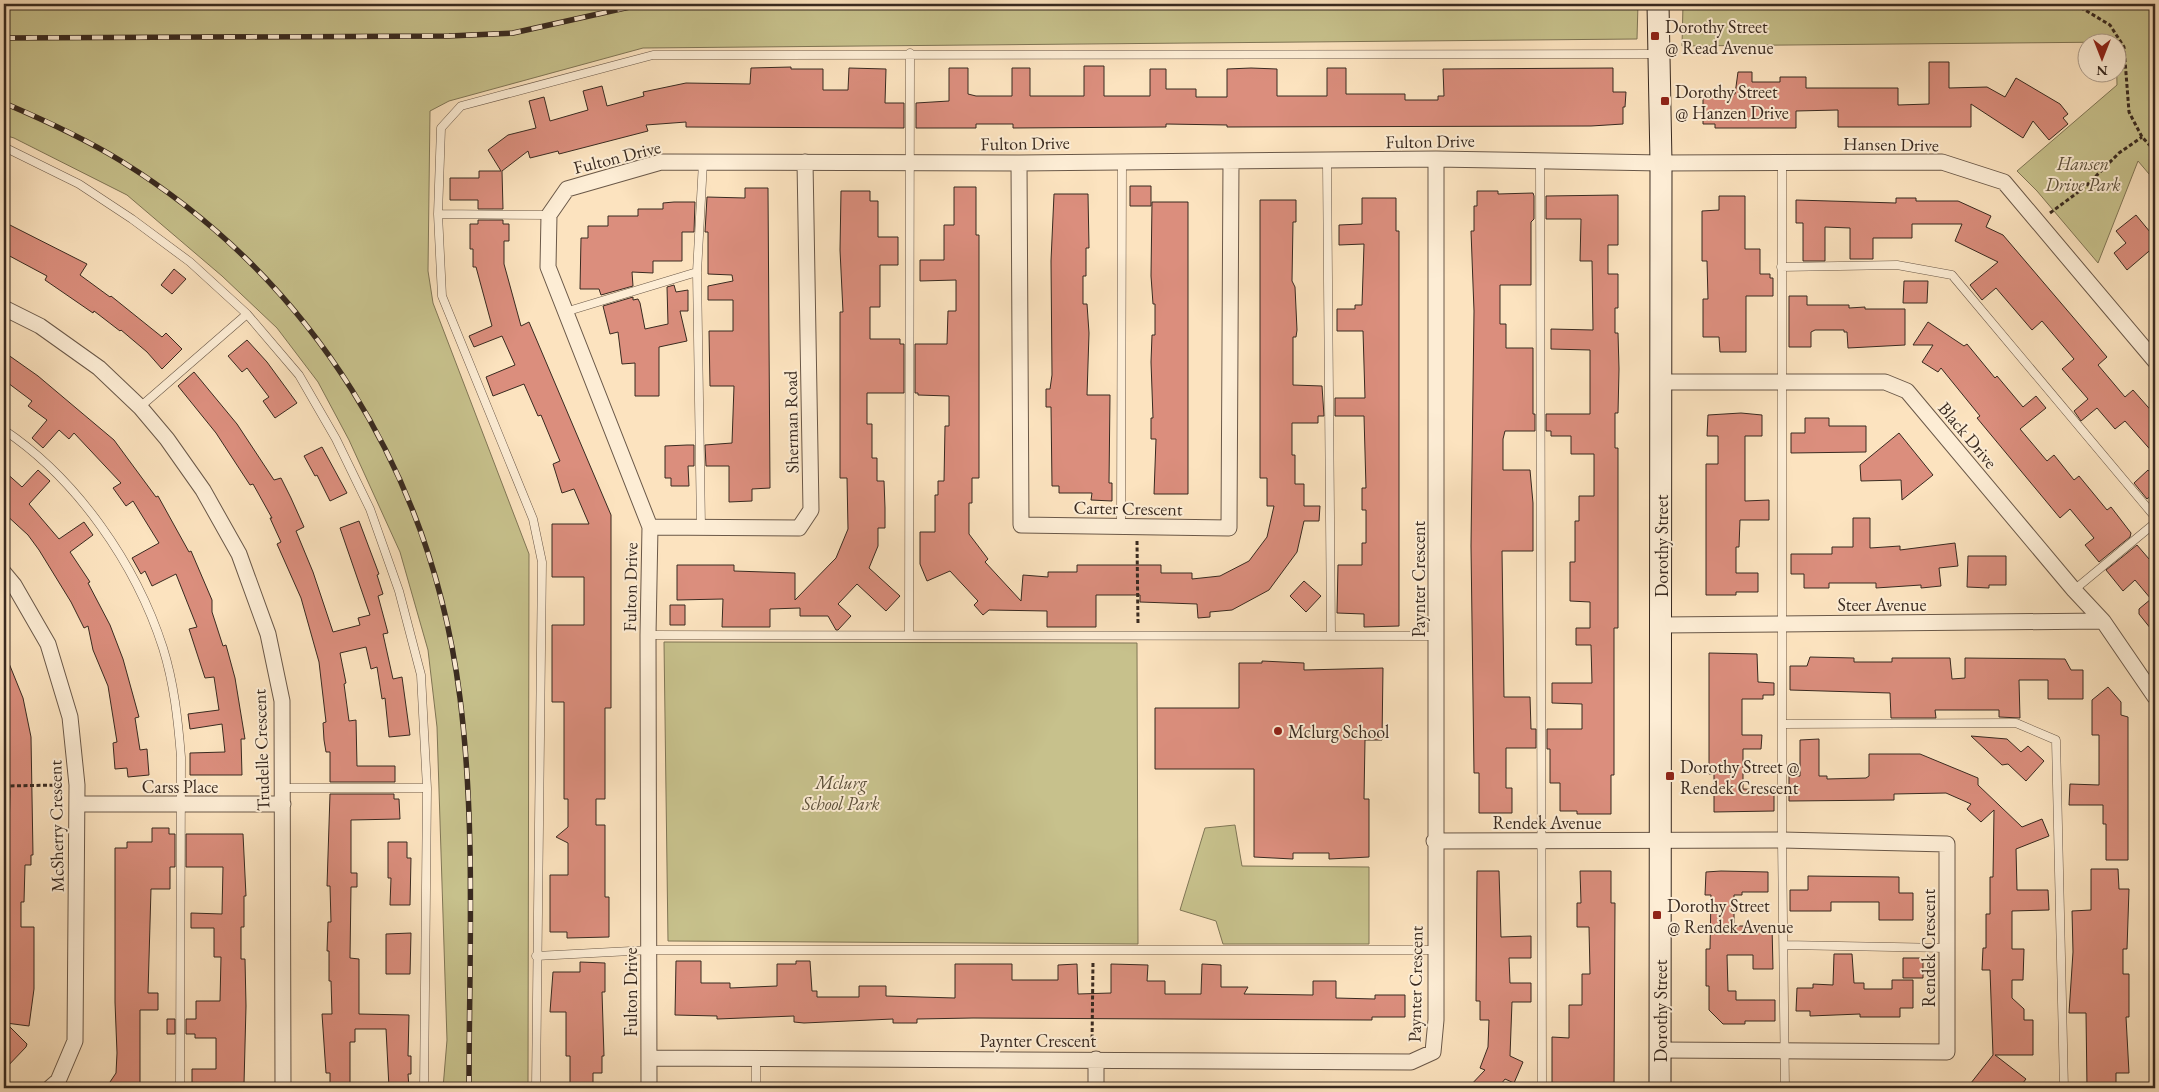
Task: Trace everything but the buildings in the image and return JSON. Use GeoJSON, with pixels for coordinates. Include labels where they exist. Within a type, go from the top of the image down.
{"type":"FeatureCollection","features":[{"type":"Feature","properties":{"kind":"street","name":"Dorothy Street"},"geometry":{"type":"LineString","coordinates":[[1658,4],[1661,162],[1660,1088]]}},
{"type":"Feature","properties":{"kind":"street","name":"Paynter Crescent"},"geometry":{"type":"LineString","coordinates":[[649,1058],[1411,1062],[1433,1052],[1436,1020],[1434,841],[1437,636],[1436,160]]}},
{"type":"Feature","properties":{"kind":"street","name":"Fulton Drive"},"geometry":{"type":"LineString","coordinates":[[649,1088],[648,635],[650,527],[564,312],[548,267],[549,215],[567,189],[661,162],[1019,163],[1540,160],[1661,162]]}},
{"type":"Feature","properties":{"kind":"street","name":"Carter Crescent"},"geometry":{"type":"LineString","coordinates":[[1019,163],[1021,525],[1121,528],[1229,528],[1231,161]]}},
{"type":"Feature","properties":{"kind":"street","name":"Sherman Road"},"geometry":{"type":"LineString","coordinates":[[650,527],[799,528],[811,510],[805,162]]}},
{"type":"Feature","properties":{"kind":"street","name":"Hansen Drive"},"geometry":{"type":"LineString","coordinates":[[1661,162],[1942,162],[2004,182],[2155,361]]}},
{"type":"Feature","properties":{"kind":"street","name":"Trudelle Crescent"},"geometry":{"type":"LineString","coordinates":[[4,308],[40,326],[92,363],[140,407],[167,438],[203,490],[239,554],[268,634],[282,701],[283,1088]]}},
{"type":"Feature","properties":{"kind":"street","name":"Black Drive"},"geometry":{"type":"LineString","coordinates":[[1661,382],[1885,382],[1907,391],[2074,590],[2103,621],[2155,697]]}},
{"type":"Feature","properties":{"kind":"street","name":"McSherry Crescent"},"geometry":{"type":"LineString","coordinates":[[4,573],[14,585],[48,644],[70,717],[77,785],[75,1041],[58,1081],[50,1088]]}},
{"type":"Feature","properties":{"kind":"street","name":"Steer Avenue"},"geometry":{"type":"LineString","coordinates":[[1661,625],[2103,621]]}},
{"type":"Feature","properties":{"kind":"street","name":"Carss Place"},"geometry":{"type":"LineString","coordinates":[[78,804],[283,804]]}},
{"type":"Feature","properties":{"kind":"street","name":"Rendek Crescent"},"geometry":{"type":"LineString","coordinates":[[1660,841],[1782,840],[1947,844],[1947,1052],[1660,1050]]}},
{"type":"Feature","properties":{"kind":"street","name":"Rendek Avenue"},"geometry":{"type":"LineString","coordinates":[[1434,841],[1660,841]]}},
{"type":"Feature","properties":{"kind":"street"},"geometry":{"type":"LineString","coordinates":[[1094,1059],[1096,1088]]}},
{"type":"Feature","properties":{"kind":"lane"},"geometry":{"type":"LineString","coordinates":[[909,635],[910,54]]}},
{"type":"Feature","properties":{"kind":"lane"},"geometry":{"type":"LineString","coordinates":[[536,1088],[536,956],[542,562],[533,519],[442,296],[438,214],[441,128],[460,106],[653,55],[1659,54]]}},
{"type":"Feature","properties":{"kind":"lane"},"geometry":{"type":"LineString","coordinates":[[4,147],[79,184],[132,218],[190,262],[247,314],[299,375],[336,439],[370,508],[399,591],[421,675],[426,788],[424,1088]]}},
{"type":"Feature","properties":{"kind":"lane"},"geometry":{"type":"LineString","coordinates":[[1540,160],[1542,1088]]}},
{"type":"Feature","properties":{"kind":"lane"},"geometry":{"type":"LineString","coordinates":[[1121,528],[1122,161]]}},
{"type":"Feature","properties":{"kind":"lane"},"geometry":{"type":"LineString","coordinates":[[1782,161],[1782,840],[1785,945],[1785,1088]]}},
{"type":"Feature","properties":{"kind":"lane"},"geometry":{"type":"LineString","coordinates":[[701,527],[697,272],[702,162]]}},
{"type":"Feature","properties":{"kind":"lane"},"geometry":{"type":"LineString","coordinates":[[1327,162],[1331,635]]}},
{"type":"Feature","properties":{"kind":"lane"},"geometry":{"type":"LineString","coordinates":[[438,214],[549,215]]}},
{"type":"Feature","properties":{"kind":"lane"},"geometry":{"type":"LineString","coordinates":[[1781,267],[1897,265],[1952,275],[2155,517]]}},
{"type":"Feature","properties":{"kind":"lane"},"geometry":{"type":"LineString","coordinates":[[564,312],[697,272]]}},
{"type":"Feature","properties":{"kind":"lane"},"geometry":{"type":"LineString","coordinates":[[140,407],[247,314]]}},
{"type":"Feature","properties":{"kind":"lane"},"geometry":{"type":"LineString","coordinates":[[4,430],[65,481],[99,522],[134,580],[163,648],[177,707],[182,756],[180,1088]]}},
{"type":"Feature","properties":{"kind":"lane"},"geometry":{"type":"LineString","coordinates":[[2074,590],[2155,523]]}},
{"type":"Feature","properties":{"kind":"lane"},"geometry":{"type":"LineString","coordinates":[[648,635],[1437,636]]}},
{"type":"Feature","properties":{"kind":"lane"},"geometry":{"type":"LineString","coordinates":[[1782,724],[2016,723],[2056,740],[2064,1088]]}},
{"type":"Feature","properties":{"kind":"lane"},"geometry":{"type":"LineString","coordinates":[[283,788],[426,788]]}},
{"type":"Feature","properties":{"kind":"lane"},"geometry":{"type":"LineString","coordinates":[[1785,945],[1947,948]]}},
{"type":"Feature","properties":{"kind":"lane"},"geometry":{"type":"LineString","coordinates":[[536,956],[650,950],[1435,950]]}},
{"type":"Feature","properties":{"kind":"lane"},"geometry":{"type":"LineString","coordinates":[[756,1059],[756,1088]]}},
{"type":"Feature","properties":{"kind":"path"},"geometry":{"type":"LineString","coordinates":[[2075,4],[2110,26],[2124,48],[2129,112],[2142,137],[2155,151]]}},
{"type":"Feature","properties":{"kind":"path"},"geometry":{"type":"LineString","coordinates":[[2036,220],[2054,212],[2085,187],[2119,153],[2142,137]]}},
{"type":"Feature","properties":{"kind":"path"},"geometry":{"type":"LineString","coordinates":[[1137,528],[1138,635]]}},
{"type":"Feature","properties":{"kind":"path"},"geometry":{"type":"LineString","coordinates":[[4,786],[77,785]]}},
{"type":"Feature","properties":{"kind":"path"},"geometry":{"type":"LineString","coordinates":[[1093,951],[1094,1059]]}},
{"type":"Feature","properties":{"kind":"green space"},"geometry":{"type":"Polygon","coordinates":[[[4,4],[1638,4],[1637,39],[643,48],[449,101],[430,111],[428,271],[433,303],[529,554],[528,1088],[443,1088],[447,1040],[437,727],[428,650],[400,552],[349,440],[318,382],[277,328],[222,276],[127,195],[14,138],[4,135],[4,4]]]}},
{"type":"Feature","properties":{"kind":"green space","name":"Hansen Drive Park"},"geometry":{"type":"Polygon","coordinates":[[[1683,4],[2153,4],[2153,39],[2155,43],[2155,181],[2138,161],[2098,263],[2037,191],[2017,171],[2117,85],[2117,82],[2126,82],[2126,32],[2076,32],[2076,42],[1682,46],[1683,4]]]}},
{"type":"Feature","properties":{"kind":"green space","name":"Mclurg School Park"},"geometry":{"type":"Polygon","coordinates":[[[664,642],[1137,643],[1138,944],[668,941],[664,642]]]}},
{"type":"Feature","properties":{"kind":"green space"},"geometry":{"type":"Polygon","coordinates":[[[1235,825],[1242,866],[1369,867],[1369,944],[1223,944],[1216,921],[1180,910],[1205,828],[1235,825]]]}},
{"type":"Feature","properties":{"kind":"railway"},"geometry":{"type":"LineString","coordinates":[[4,38],[449,36],[513,33],[643,4]]}},
{"type":"Feature","properties":{"kind":"railway"},"geometry":{"type":"LineString","coordinates":[[4,103],[64,130],[121,161],[190,209],[251,264],[305,324],[352,390],[391,461],[422,536],[445,615],[460,698],[465,746],[470,844],[469,1088]]}},
{"type":"Feature","properties":{"kind":"place","name":"Dorothy Street @ Read Avenue"},"geometry":{"type":"Point","coordinates":[1655,36]}},
{"type":"Feature","properties":{"kind":"place","name":"Dorothy Street @ Hanzen Drive"},"geometry":{"type":"Point","coordinates":[1665,101]}},
{"type":"Feature","properties":{"kind":"place","name":"Mclurg School"},"geometry":{"type":"Point","coordinates":[1278,731]}},
{"type":"Feature","properties":{"kind":"place","name":"Dorothy Street @ Rendek Crescent"},"geometry":{"type":"Point","coordinates":[1670,776]}},
{"type":"Feature","properties":{"kind":"place","name":"Dorothy Street @ Rendek Avenue"},"geometry":{"type":"Point","coordinates":[1657,915]}}]}
